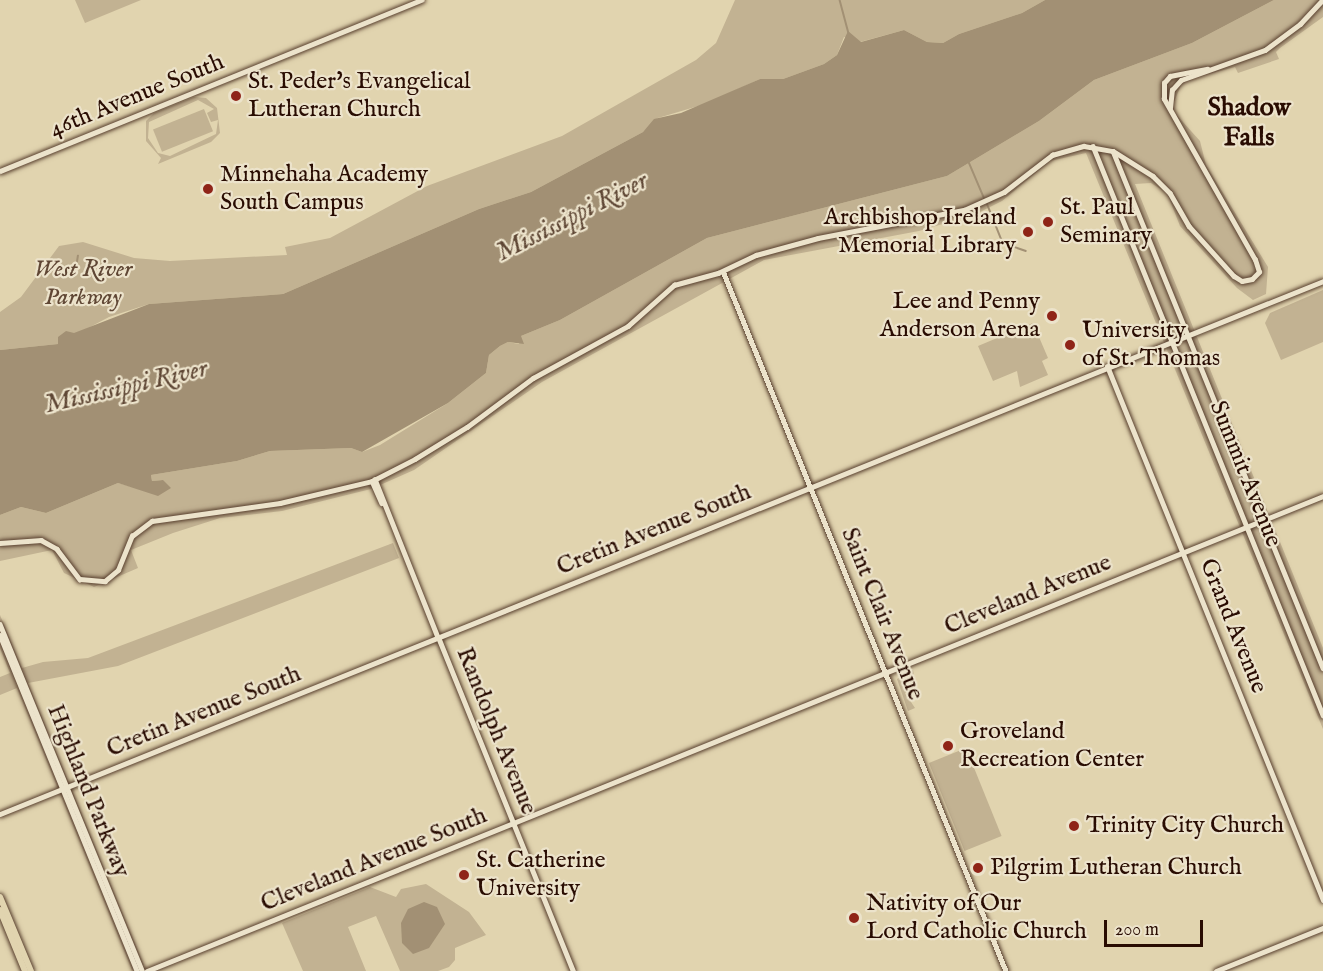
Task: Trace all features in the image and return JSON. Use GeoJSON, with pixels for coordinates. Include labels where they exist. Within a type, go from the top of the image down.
{"type":"FeatureCollection","features":[{"type":"Feature","properties":{"kind":"main road","name":"Cretin Avenue South"},"geometry":{"type":"LineString","coordinates":[[0,814],[1107,366],[1323,281]]}},
{"type":"Feature","properties":{"kind":"main road","name":"Grand Avenue"},"geometry":{"type":"LineString","coordinates":[[1107,366],[1323,900]]}},
{"type":"Feature","properties":{"kind":"main road","name":"Randolph Avenue"},"geometry":{"type":"LineString","coordinates":[[438,637],[573,971]]}},
{"type":"Feature","properties":{"kind":"main road"},"geometry":{"type":"LineString","coordinates":[[0,897],[31,971]]}},
{"type":"Feature","properties":{"kind":"main road"},"geometry":{"type":"LineString","coordinates":[[0,910],[25,971]]}},
{"type":"Feature","properties":{"kind":"street","name":"46th Avenue South"},"geometry":{"type":"LineString","coordinates":[[0,171],[422,0]]}},
{"type":"Feature","properties":{"kind":"street"},"geometry":{"type":"LineString","coordinates":[[0,543],[41,540],[57,549],[80,579],[101,582],[118,570],[135,532],[152,521],[280,503],[374,480],[441,445],[533,378],[577,357],[640,315],[675,285],[723,271],[756,255],[818,238],[975,206],[995,196],[1053,155],[1093,146],[1113,150],[1161,182],[1186,221],[1234,276],[1242,281],[1252,279],[1259,273],[1256,260],[1172,116],[1164,99],[1167,78],[1207,69],[1264,51],[1300,24],[1322,0]]}},
{"type":"Feature","properties":{"kind":"street"},"geometry":{"type":"LineString","coordinates":[[1172,116],[1169,98],[1175,85],[1207,69]]}},
{"type":"Feature","properties":{"kind":"street","name":"Summit Avenue"},"geometry":{"type":"LineString","coordinates":[[1093,146],[1323,715]]}},
{"type":"Feature","properties":{"kind":"street","name":"Summit Avenue"},"geometry":{"type":"LineString","coordinates":[[1113,150],[1323,668]]}},
{"type":"Feature","properties":{"kind":"street","name":"Saint Clair Avenue"},"geometry":{"type":"LineString","coordinates":[[723,271],[1006,971]]}},
{"type":"Feature","properties":{"kind":"street","name":"Randolph Avenue"},"geometry":{"type":"LineString","coordinates":[[374,480],[438,637]]}},
{"type":"Feature","properties":{"kind":"street","name":"Cleveland Avenue"},"geometry":{"type":"LineString","coordinates":[[747,728],[1323,496]]}},
{"type":"Feature","properties":{"kind":"street","name":"Highland Parkway"},"geometry":{"type":"LineString","coordinates":[[0,624],[137,971]]}},
{"type":"Feature","properties":{"kind":"street","name":"Highland Parkway"},"geometry":{"type":"LineString","coordinates":[[0,635],[142,971]]}},
{"type":"Feature","properties":{"kind":"street"},"geometry":{"type":"LineString","coordinates":[[1315,695],[1323,692]]}},
{"type":"Feature","properties":{"kind":"street","name":"Cleveland Avenue South"},"geometry":{"type":"LineString","coordinates":[[147,971],[747,728]]}},
{"type":"Feature","properties":{"kind":"street"},"geometry":{"type":"LineString","coordinates":[[1216,971],[1323,928]]}},
{"type":"Feature","properties":{"kind":"green space"},"geometry":{"type":"Polygon","coordinates":[[[75,0],[141,0],[85,23],[75,0]]]}},
{"type":"Feature","properties":{"kind":"green space","name":"West River Parkway"},"geometry":{"type":"Polygon","coordinates":[[[735,0],[1045,0],[1022,13],[959,34],[943,43],[927,42],[904,30],[860,42],[844,37],[837,55],[824,64],[783,79],[760,79],[705,104],[658,118],[643,132],[531,192],[479,209],[283,294],[149,304],[109,317],[58,344],[0,350],[0,312],[21,297],[59,246],[83,242],[134,258],[170,261],[287,255],[285,247],[330,238],[427,186],[562,136],[696,60],[716,43],[735,0]]]}},
{"type":"Feature","properties":{"kind":"green space"},"geometry":{"type":"Polygon","coordinates":[[[1274,0],[1323,0],[1323,17],[1280,48],[1276,52],[1279,59],[1238,73],[1235,67],[1183,81],[1173,104],[1174,112],[1200,141],[1206,165],[1268,267],[1266,294],[1253,300],[1237,288],[1180,226],[1167,193],[1151,183],[1135,184],[1323,648],[1323,729],[1086,153],[1050,161],[1002,201],[976,214],[919,231],[764,260],[542,382],[414,470],[371,489],[282,511],[220,518],[173,533],[131,550],[138,568],[94,587],[64,573],[52,550],[0,561],[0,515],[21,507],[46,513],[118,483],[143,490],[163,480],[152,481],[151,475],[237,461],[270,451],[351,448],[362,452],[380,445],[448,403],[486,373],[489,355],[500,346],[508,342],[519,344],[521,336],[560,320],[707,238],[947,176],[1039,121],[1094,80],[1192,43],[1274,0]]]}},
{"type":"Feature","properties":{"kind":"green space"},"geometry":{"type":"Polygon","coordinates":[[[194,97],[206,98],[217,108],[220,133],[211,142],[158,164],[161,158],[146,141],[146,121],[154,113],[194,97]],[[198,100],[149,122],[148,138],[158,153],[170,156],[216,134],[218,120],[211,122],[207,113],[214,109],[198,100]]]}},
{"type":"Feature","properties":{"kind":"green space"},"geometry":{"type":"Polygon","coordinates":[[[204,109],[213,131],[162,152],[153,130],[204,109]]]}},
{"type":"Feature","properties":{"kind":"green space"},"geometry":{"type":"Polygon","coordinates":[[[1323,290],[1323,342],[1281,360],[1265,323],[1270,313],[1323,290]]]}},
{"type":"Feature","properties":{"kind":"green space"},"geometry":{"type":"Polygon","coordinates":[[[1033,323],[1048,358],[1042,361],[1048,375],[1020,387],[1017,371],[993,381],[978,346],[1033,323]]]}},
{"type":"Feature","properties":{"kind":"green space"},"geometry":{"type":"Polygon","coordinates":[[[393,543],[399,558],[118,666],[28,683],[144,965],[132,970],[17,688],[0,695],[0,677],[10,673],[0,648],[0,615],[22,668],[43,662],[88,658],[393,543]]]}},
{"type":"Feature","properties":{"kind":"green space"},"geometry":{"type":"Polygon","coordinates":[[[913,670],[916,686],[905,693],[915,708],[908,711],[897,679],[913,670]]]}},
{"type":"Feature","properties":{"kind":"green space"},"geometry":{"type":"Polygon","coordinates":[[[966,748],[1002,836],[965,851],[929,763],[966,748]]]}},
{"type":"Feature","properties":{"kind":"green space"},"geometry":{"type":"Polygon","coordinates":[[[426,884],[469,912],[486,935],[455,948],[455,960],[449,967],[438,971],[400,971],[376,916],[348,927],[366,971],[303,971],[282,923],[370,887],[396,897],[401,889],[426,884]]]}},
{"type":"Feature","properties":{"kind":"water","name":"Mississippi River"},"geometry":{"type":"Polygon","coordinates":[[[1045,0],[1274,0],[1192,43],[1094,80],[1039,121],[947,176],[707,238],[560,320],[521,336],[524,344],[508,342],[500,346],[489,355],[486,373],[448,403],[362,452],[351,448],[270,451],[237,461],[151,475],[152,481],[163,480],[171,488],[158,496],[118,483],[46,513],[21,507],[0,515],[0,350],[58,344],[58,337],[66,331],[74,333],[149,304],[283,294],[479,209],[531,192],[643,132],[654,119],[681,113],[760,79],[783,79],[824,64],[837,55],[848,31],[861,42],[904,30],[927,42],[943,43],[959,34],[1022,13],[1045,0]]]}},
{"type":"Feature","properties":{"kind":"water"},"geometry":{"type":"Polygon","coordinates":[[[424,902],[437,907],[445,924],[429,948],[413,954],[402,943],[401,923],[408,909],[424,902]]]}},
{"type":"Feature","properties":{"kind":"waterway"},"geometry":{"type":"LineString","coordinates":[[840,0],[849,33]]}},
{"type":"Feature","properties":{"kind":"waterway"},"geometry":{"type":"LineString","coordinates":[[969,162],[984,198]]}},
{"type":"Feature","properties":{"kind":"waterway"},"geometry":{"type":"LineString","coordinates":[[987,203],[1003,243],[1026,251]]}},
{"type":"Feature","properties":{"kind":"waterway"},"geometry":{"type":"LineString","coordinates":[[76,268],[78,256]]}},
{"type":"Feature","properties":{"kind":"place","name":"St. Peder's Evangelical Lutheran Church"},"geometry":{"type":"Point","coordinates":[236,96]}},
{"type":"Feature","properties":{"kind":"place","name":"Minnehaha Academy South Campus"},"geometry":{"type":"Point","coordinates":[208,189]}},
{"type":"Feature","properties":{"kind":"place","name":"St. Paul Seminary"},"geometry":{"type":"Point","coordinates":[1048,222]}},
{"type":"Feature","properties":{"kind":"place","name":"Archbishop Ireland Memorial Library"},"geometry":{"type":"Point","coordinates":[1028,232]}},
{"type":"Feature","properties":{"kind":"place","name":"Lee and Penny Anderson Arena"},"geometry":{"type":"Point","coordinates":[1052,316]}},
{"type":"Feature","properties":{"kind":"place","name":"University of St. Thomas"},"geometry":{"type":"Point","coordinates":[1070,345]}},
{"type":"Feature","properties":{"kind":"place","name":"Groveland Recreation Center"},"geometry":{"type":"Point","coordinates":[948,746]}},
{"type":"Feature","properties":{"kind":"place","name":"Trinity City Church"},"geometry":{"type":"Point","coordinates":[1074,826]}},
{"type":"Feature","properties":{"kind":"place","name":"Pilgrim Lutheran Church"},"geometry":{"type":"Point","coordinates":[978,868]}},
{"type":"Feature","properties":{"kind":"place","name":"St. Catherine University"},"geometry":{"type":"Point","coordinates":[464,875]}},
{"type":"Feature","properties":{"kind":"place","name":"Nativity of Our Lord Catholic Church"},"geometry":{"type":"Point","coordinates":[854,918]}},
{"type":"Feature","properties":{"kind":"district","name":"Shadow Falls"},"geometry":{"type":"Point","coordinates":[1249,123]}}]}
